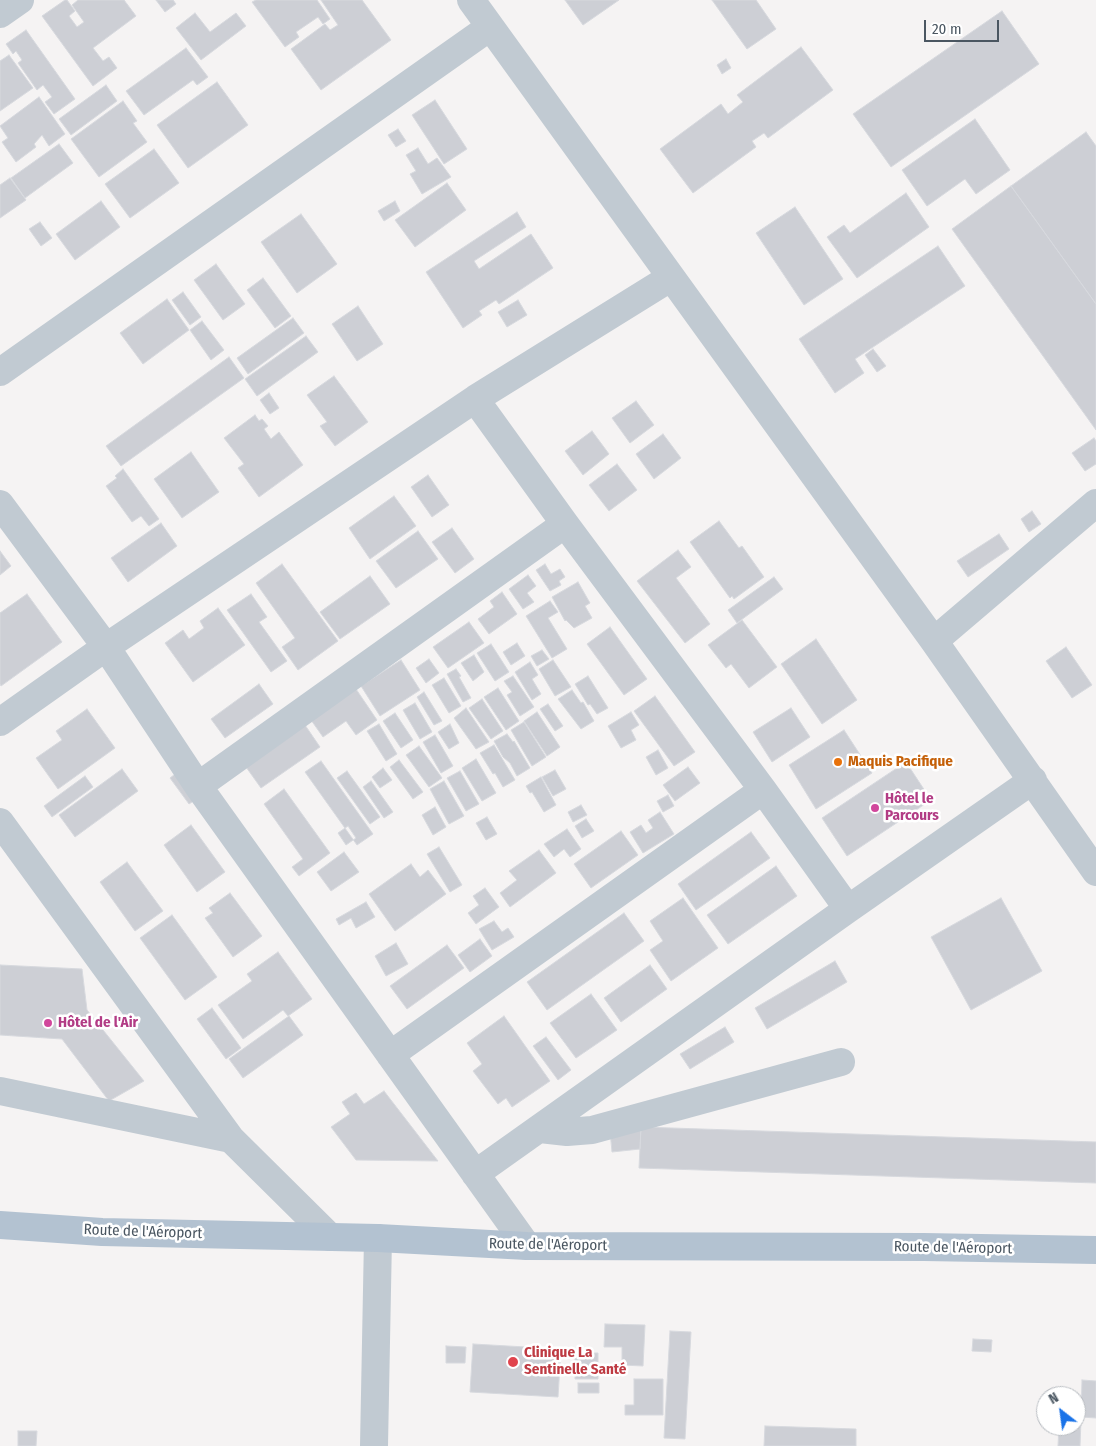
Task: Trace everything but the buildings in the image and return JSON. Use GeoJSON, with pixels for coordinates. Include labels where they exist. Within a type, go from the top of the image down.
{"type":"FeatureCollection","features":[{"type":"Feature","properties":{"kind":"main road","name":"Route de l'Aéroport"},"geometry":{"type":"LineString","coordinates":[[0,1225],[102,1232],[330,1236],[527,1246],[924,1247],[1096,1250]]}},
{"type":"Feature","properties":{"kind":"street"},"geometry":{"type":"LineString","coordinates":[[0,14],[20,0]]}},
{"type":"Feature","properties":{"kind":"street"},"geometry":{"type":"LineString","coordinates":[[470,0],[934,641],[1096,872]]}},
{"type":"Feature","properties":{"kind":"street"},"geometry":{"type":"LineString","coordinates":[[0,372],[490,26]]}},
{"type":"Feature","properties":{"kind":"street"},"geometry":{"type":"LineString","coordinates":[[0,722],[106,647],[475,399],[670,278]]}},
{"type":"Feature","properties":{"kind":"street"},"geometry":{"type":"LineString","coordinates":[[475,399],[565,524],[763,790],[848,909]]}},
{"type":"Feature","properties":{"kind":"street"},"geometry":{"type":"LineString","coordinates":[[934,641],[1096,503]]}},
{"type":"Feature","properties":{"kind":"street"},"geometry":{"type":"LineString","coordinates":[[0,504],[106,647],[198,786],[527,1246]]}},
{"type":"Feature","properties":{"kind":"street"},"geometry":{"type":"LineString","coordinates":[[198,786],[565,524]]}},
{"type":"Feature","properties":{"kind":"street"},"geometry":{"type":"LineString","coordinates":[[475,1174],[1032,780]]}},
{"type":"Feature","properties":{"kind":"street"},"geometry":{"type":"LineString","coordinates":[[390,1055],[763,790]]}},
{"type":"Feature","properties":{"kind":"street"},"geometry":{"type":"LineString","coordinates":[[0,822],[231,1138],[330,1236]]}},
{"type":"Feature","properties":{"kind":"street"},"geometry":{"type":"LineString","coordinates":[[540,1129],[567,1132],[592,1130],[841,1062]]}},
{"type":"Feature","properties":{"kind":"street"},"geometry":{"type":"LineString","coordinates":[[0,1090],[231,1138]]}},
{"type":"Feature","properties":{"kind":"street"},"geometry":{"type":"LineString","coordinates":[[374,1446],[378,1238]]}},
{"type":"Feature","properties":{"kind":"place","name":"Maquis Pacifique"},"geometry":{"type":"Point","coordinates":[838,762]}},
{"type":"Feature","properties":{"kind":"place","name":"Hôtel le Parcours"},"geometry":{"type":"Point","coordinates":[875,808]}},
{"type":"Feature","properties":{"kind":"place","name":"Hôtel de l'Air"},"geometry":{"type":"Point","coordinates":[48,1023]}},
{"type":"Feature","properties":{"kind":"place","name":"Clinique La Sentinelle Santé"},"geometry":{"type":"Point","coordinates":[513,1362]}}]}
